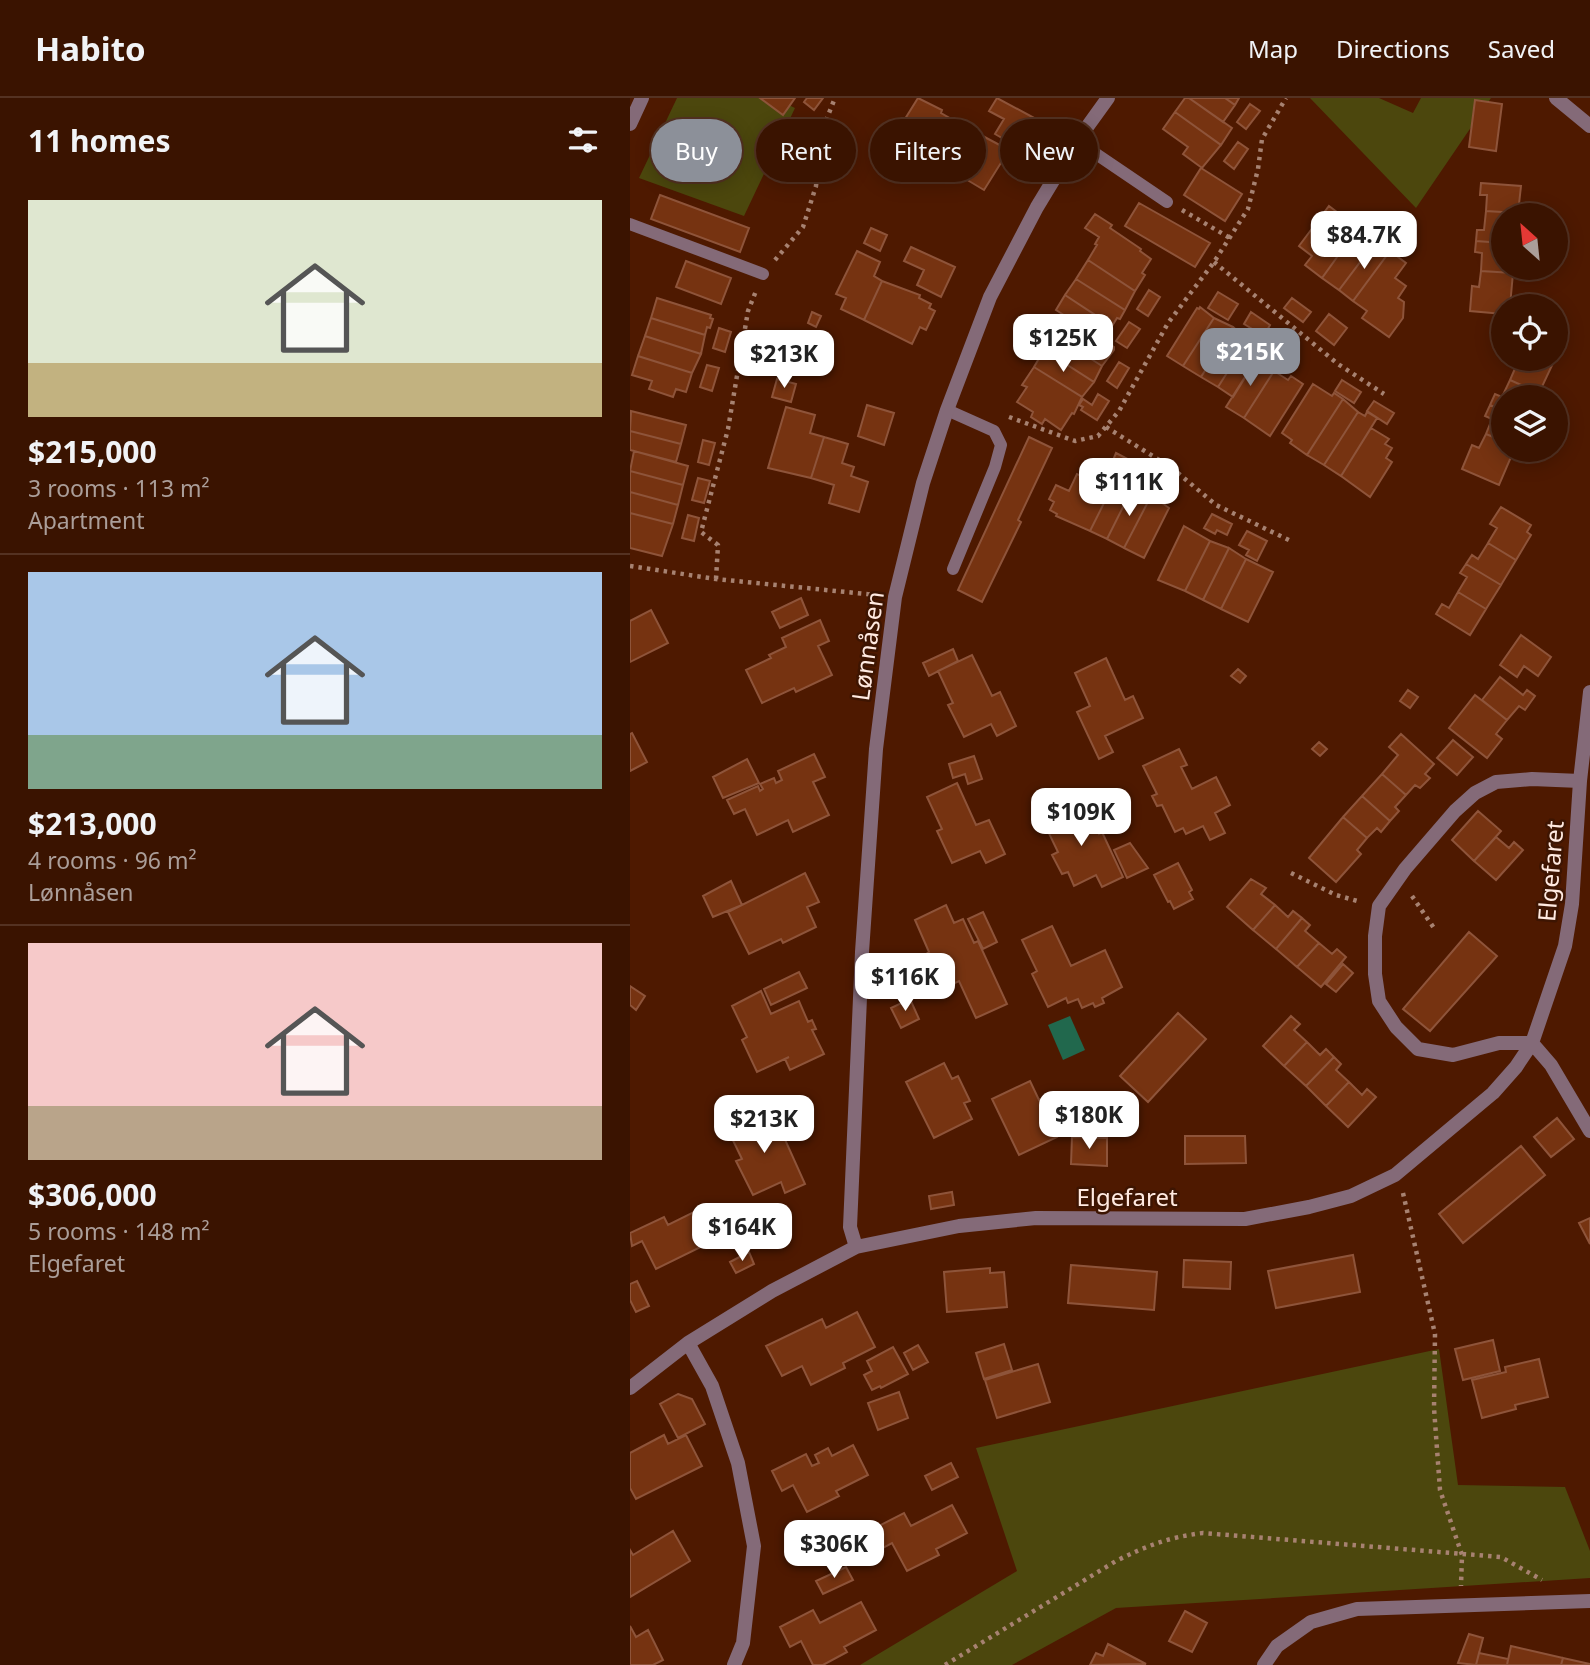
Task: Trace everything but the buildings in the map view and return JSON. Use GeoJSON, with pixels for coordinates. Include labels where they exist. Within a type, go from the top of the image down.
{"type":"FeatureCollection","features":[{"type":"Feature","properties":{"kind":"street"},"geometry":{"type":"LineString","coordinates":[[630,124],[642,98]]}},
{"type":"Feature","properties":{"kind":"street","name":"Lønnåsen"},"geometry":{"type":"LineString","coordinates":[[1093,119],[1108,98]]}},
{"type":"Feature","properties":{"kind":"street"},"geometry":{"type":"LineString","coordinates":[[1556,98],[1590,126]]}},
{"type":"Feature","properties":{"kind":"street","name":"Lønnåsen"},"geometry":{"type":"LineString","coordinates":[[856,1247],[850,1227],[862,952],[876,749],[895,597],[923,483],[947,410],[990,297],[1052,182]]}},
{"type":"Feature","properties":{"kind":"street","name":"Elgefaret"},"geometry":{"type":"LineString","coordinates":[[630,1388],[688,1343],[772,1291],[856,1247],[959,1226],[1036,1218],[1245,1219],[1351,1196],[1395,1175],[1493,1093],[1532,1044],[1565,946],[1572,904],[1580,781],[1590,691]]}},
{"type":"Feature","properties":{"kind":"street"},"geometry":{"type":"LineString","coordinates":[[1580,781],[1532,779],[1496,782],[1475,793],[1455,811],[1379,906],[1375,936],[1375,974],[1379,1001],[1396,1027],[1418,1049],[1453,1055],[1499,1043],[1532,1044],[1551,1065],[1590,1131]]}},
{"type":"Feature","properties":{"kind":"street"},"geometry":{"type":"LineString","coordinates":[[688,1343],[712,1386],[738,1463],[754,1546],[743,1643],[734,1665]]}},
{"type":"Feature","properties":{"kind":"street"},"geometry":{"type":"LineString","coordinates":[[1264,1665],[1277,1646],[1311,1622],[1357,1609],[1590,1601]]}},
{"type":"Feature","properties":{"kind":"lane"},"geometry":{"type":"LineString","coordinates":[[1098,155],[1167,202]]}},
{"type":"Feature","properties":{"kind":"lane"},"geometry":{"type":"LineString","coordinates":[[630,224],[763,274]]}},
{"type":"Feature","properties":{"kind":"lane"},"geometry":{"type":"LineString","coordinates":[[947,410],[994,431],[1001,445],[995,467],[953,569]]}},
{"type":"Feature","properties":{"kind":"path"},"geometry":{"type":"LineString","coordinates":[[716,579],[718,545],[701,532],[727,429],[748,311],[763,274],[803,227],[816,186],[821,133],[835,98]]}},
{"type":"Feature","properties":{"kind":"path"},"geometry":{"type":"LineString","coordinates":[[1004,416],[1075,441],[1098,436],[1119,411],[1168,323],[1214,262],[1248,209],[1262,139],[1286,98]]}},
{"type":"Feature","properties":{"kind":"path"},"geometry":{"type":"LineString","coordinates":[[1167,202],[1230,238]]}},
{"type":"Feature","properties":{"kind":"path"},"geometry":{"type":"LineString","coordinates":[[1214,262],[1338,364],[1384,394]]}},
{"type":"Feature","properties":{"kind":"path"},"geometry":{"type":"LineString","coordinates":[[1106,426],[1172,468],[1216,505],[1291,541]]}},
{"type":"Feature","properties":{"kind":"path"},"geometry":{"type":"LineString","coordinates":[[630,566],[716,579],[895,597]]}},
{"type":"Feature","properties":{"kind":"path"},"geometry":{"type":"LineString","coordinates":[[1291,873],[1336,895],[1379,906]]}},
{"type":"Feature","properties":{"kind":"path"},"geometry":{"type":"LineString","coordinates":[[1399,879],[1421,906],[1436,931]]}},
{"type":"Feature","properties":{"kind":"path"},"geometry":{"type":"LineString","coordinates":[[1395,1175],[1404,1195],[1435,1334],[1434,1408],[1440,1490],[1462,1555],[1463,1604]]}},
{"type":"Feature","properties":{"kind":"path"},"geometry":{"type":"LineString","coordinates":[[945,1665],[1116,1561],[1144,1547],[1174,1537],[1203,1533],[1501,1557],[1549,1584]]}},
{"type":"Feature","properties":{"kind":"shaded area"},"geometry":{"type":"Polygon","coordinates":[[[677,98],[774,98],[795,108],[790,119],[756,119],[756,182],[760,182],[744,216],[639,178],[651,153],[651,182],[742,182],[742,119],[667,119],[677,98]]]}},
{"type":"Feature","properties":{"kind":"shaded area"},"geometry":{"type":"Polygon","coordinates":[[[1310,98],[1379,98],[1413,113],[1421,98],[1491,98],[1416,208],[1310,98]]]}},
{"type":"Feature","properties":{"kind":"shaded area"},"geometry":{"type":"Polygon","coordinates":[[[1070,1016],[1085,1050],[1063,1060],[1048,1025],[1070,1016]]]}},
{"type":"Feature","properties":{"kind":"shaded area"},"geometry":{"type":"Polygon","coordinates":[[[1439,1349],[1458,1485],[1565,1487],[1590,1551],[1590,1578],[1116,1608],[1012,1665],[860,1665],[1017,1571],[976,1448],[1439,1349]]]}}]}
